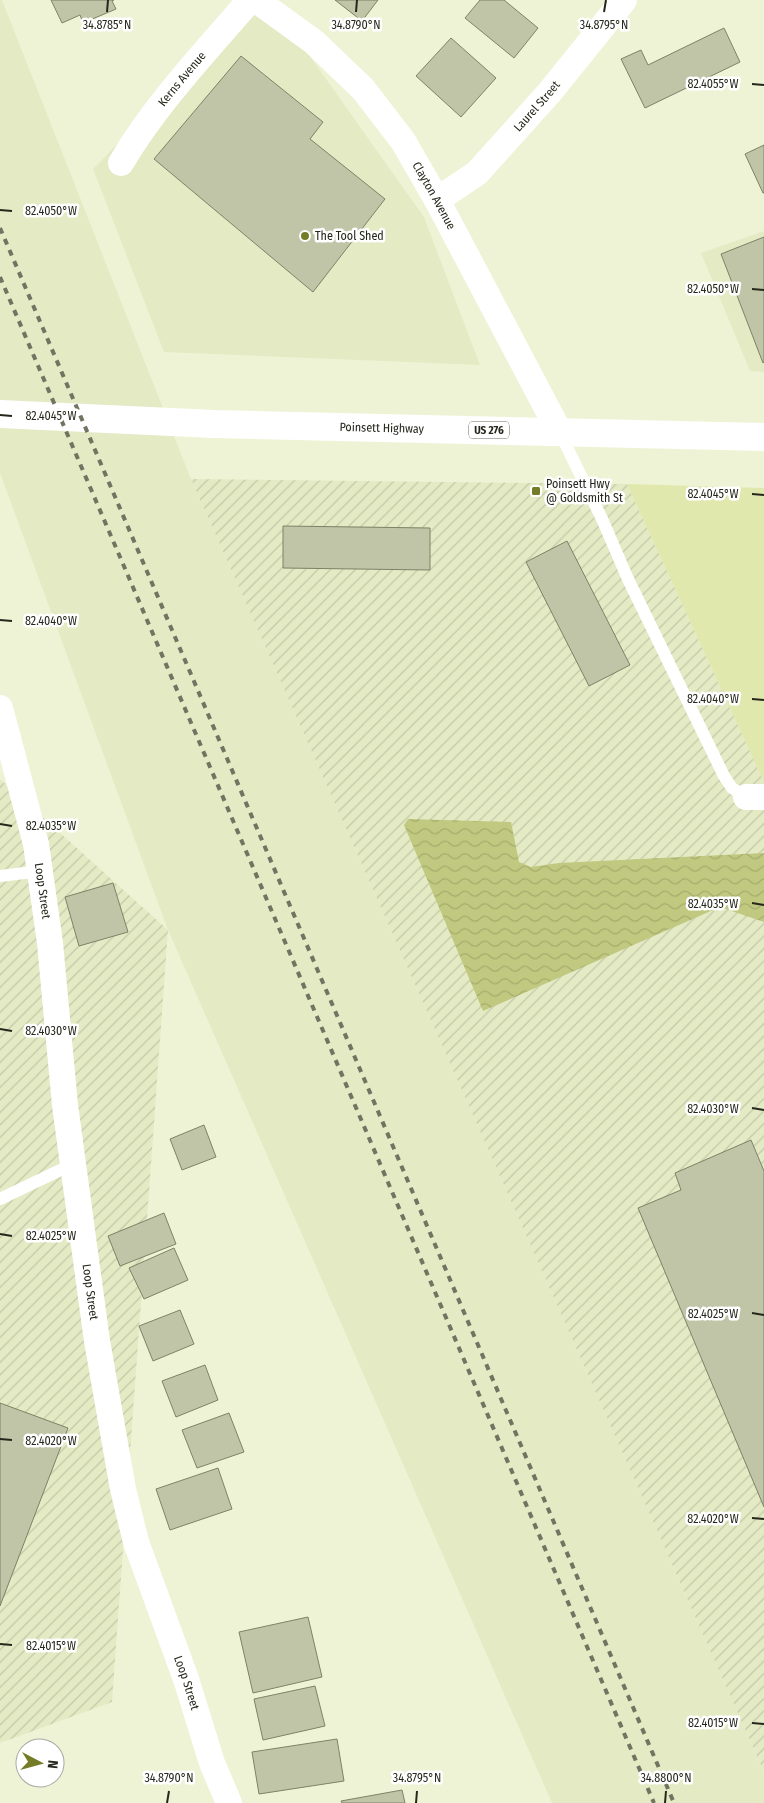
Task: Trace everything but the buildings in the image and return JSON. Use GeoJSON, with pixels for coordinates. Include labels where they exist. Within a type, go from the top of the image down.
{"type":"FeatureCollection","features":[{"type":"Feature","properties":{"kind":"highway","name":"Poinsett Highway"},"geometry":{"type":"LineString","coordinates":[[0,414],[214,424],[764,437]]}},
{"type":"Feature","properties":{"kind":"street","name":"Kerns Avenue"},"geometry":{"type":"LineString","coordinates":[[122,163],[137,136],[209,46],[250,0]]}},
{"type":"Feature","properties":{"kind":"street","name":"Clayton Avenue"},"geometry":{"type":"LineString","coordinates":[[256,0],[314,42],[363,89],[403,141],[437,200],[559,431]]}},
{"type":"Feature","properties":{"kind":"street","name":"Laurel Street"},"geometry":{"type":"LineString","coordinates":[[437,200],[477,173],[548,93],[624,0]]}},
{"type":"Feature","properties":{"kind":"street","name":"Loop Street"},"geometry":{"type":"LineString","coordinates":[[0,708],[36,844],[50,943],[65,1105],[97,1341],[123,1489],[136,1542],[186,1679],[212,1764],[229,1803]]}},
{"type":"Feature","properties":{"kind":"lane"},"geometry":{"type":"LineString","coordinates":[[559,431],[628,579],[724,776],[732,788],[755,797]]}},
{"type":"Feature","properties":{"kind":"lane"},"geometry":{"type":"LineString","coordinates":[[0,876],[40,871]]}},
{"type":"Feature","properties":{"kind":"lane"},"geometry":{"type":"LineString","coordinates":[[0,1199],[73,1164]]}},
{"type":"Feature","properties":{"kind":"shaded area"},"geometry":{"type":"Polygon","coordinates":[[[0,0],[2,0],[191,479],[764,1772],[764,1803],[552,1803],[168,930],[0,473],[0,0]]]}},
{"type":"Feature","properties":{"kind":"shaded area"},"geometry":{"type":"Polygon","coordinates":[[[258,0],[270,0],[424,217],[480,365],[164,352],[93,169],[258,0]]]}},
{"type":"Feature","properties":{"kind":"shaded area"},"geometry":{"type":"Polygon","coordinates":[[[764,231],[764,372],[750,371],[701,253],[764,231]]]}},
{"type":"Feature","properties":{"kind":"shaded area"},"geometry":{"type":"Polygon","coordinates":[[[191,479],[627,484],[764,782],[764,1772],[191,479]]]}},
{"type":"Feature","properties":{"kind":"shaded area"},"geometry":{"type":"Polygon","coordinates":[[[627,484],[764,488],[764,782],[627,484]]]}},
{"type":"Feature","properties":{"kind":"shaded area"},"geometry":{"type":"Polygon","coordinates":[[[0,779],[168,930],[112,1702],[0,1743],[0,779]]]}},
{"type":"Feature","properties":{"kind":"water"},"geometry":{"type":"Polygon","coordinates":[[[408,819],[511,822],[519,862],[531,867],[559,863],[764,853],[764,922],[720,907],[483,1011],[404,825],[408,819]]]}},
{"type":"Feature","properties":{"kind":"railway"},"geometry":{"type":"LineString","coordinates":[[0,228],[674,1803]]}},
{"type":"Feature","properties":{"kind":"railway"},"geometry":{"type":"LineString","coordinates":[[0,277],[654,1803]]}},
{"type":"Feature","properties":{"kind":"place","name":"The Tool Shed"},"geometry":{"type":"Point","coordinates":[305,236]}},
{"type":"Feature","properties":{"kind":"place","name":"Poinsett Hwy @ Goldsmith St"},"geometry":{"type":"Point","coordinates":[536,491]}}]}
